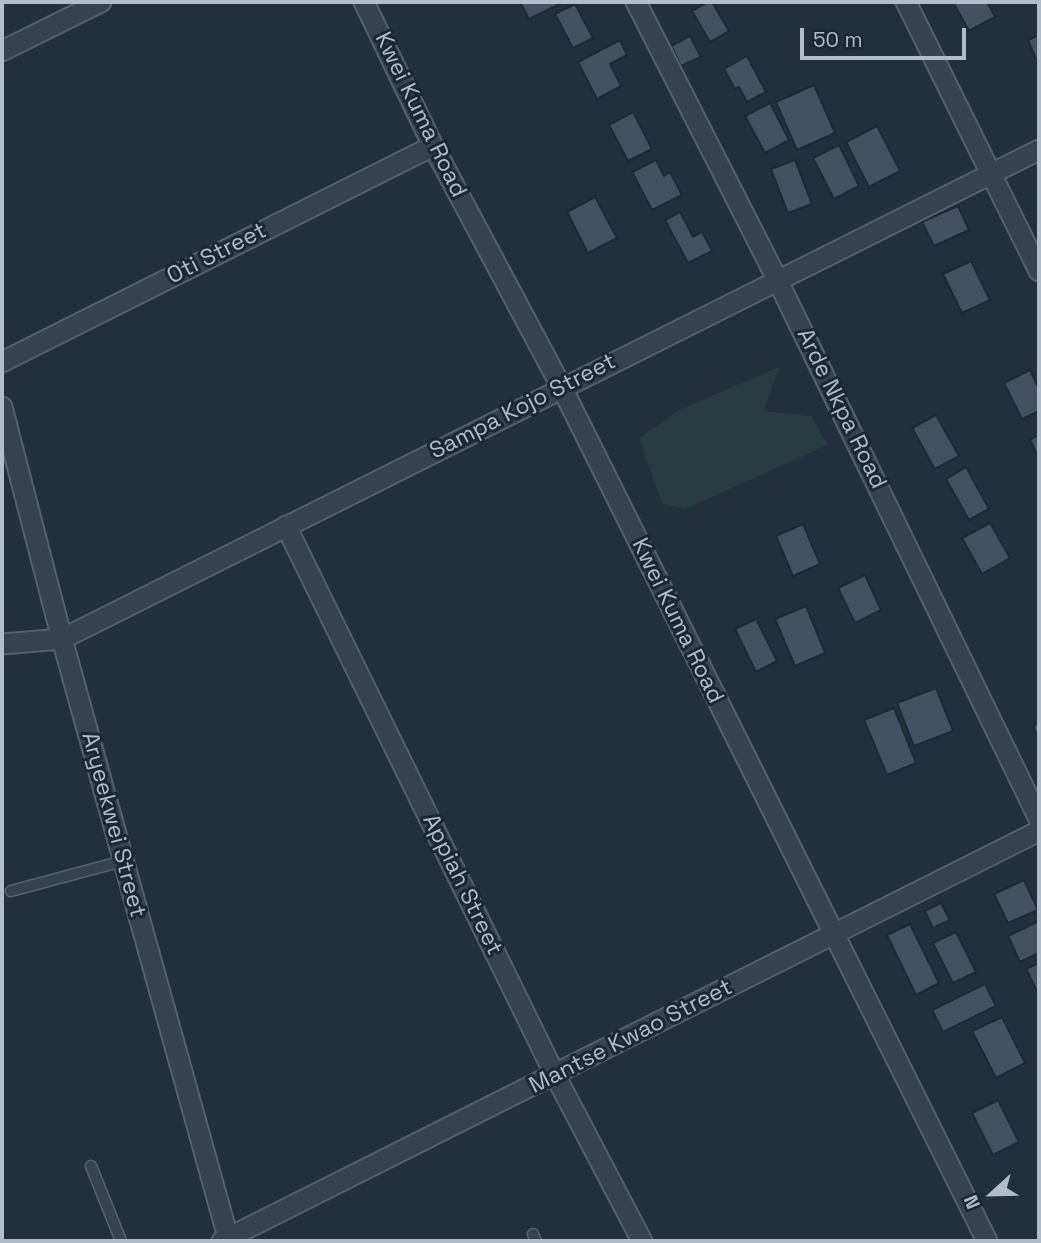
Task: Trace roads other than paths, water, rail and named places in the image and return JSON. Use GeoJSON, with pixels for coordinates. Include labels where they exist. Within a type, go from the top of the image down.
{"type":"FeatureCollection","features":[{"type":"Feature","properties":{"kind":"street"},"geometry":{"type":"LineString","coordinates":[[2,51],[101,2]]}},
{"type":"Feature","properties":{"kind":"street","name":"Kwei Kuma Road"},"geometry":{"type":"LineString","coordinates":[[364,2],[433,146],[562,388],[987,1241]]}},
{"type":"Feature","properties":{"kind":"street","name":"Arde Nkpa Road"},"geometry":{"type":"LineString","coordinates":[[636,2],[777,279],[1039,819]]}},
{"type":"Feature","properties":{"kind":"street"},"geometry":{"type":"LineString","coordinates":[[906,2],[1039,271]]}},
{"type":"Feature","properties":{"kind":"street","name":"Oti Street"},"geometry":{"type":"LineString","coordinates":[[2,362],[433,146]]}},
{"type":"Feature","properties":{"kind":"street","name":"Sampa Kojo Street"},"geometry":{"type":"LineString","coordinates":[[2,644],[62,639],[1039,150]]}},
{"type":"Feature","properties":{"kind":"street","name":"Aryeekwei Street"},"geometry":{"type":"LineString","coordinates":[[2,407],[62,639],[226,1240]]}},
{"type":"Feature","properties":{"kind":"street","name":"Appiah Street"},"geometry":{"type":"LineString","coordinates":[[286,526],[555,1075],[642,1241]]}},
{"type":"Feature","properties":{"kind":"street","name":"Mantse Kwao Street"},"geometry":{"type":"LineString","coordinates":[[226,1240],[1039,831]]}},
{"type":"Feature","properties":{"kind":"lane"},"geometry":{"type":"LineString","coordinates":[[11,891],[123,861]]}},
{"type":"Feature","properties":{"kind":"lane"},"geometry":{"type":"LineString","coordinates":[[91,1166],[121,1241]]}}]}
